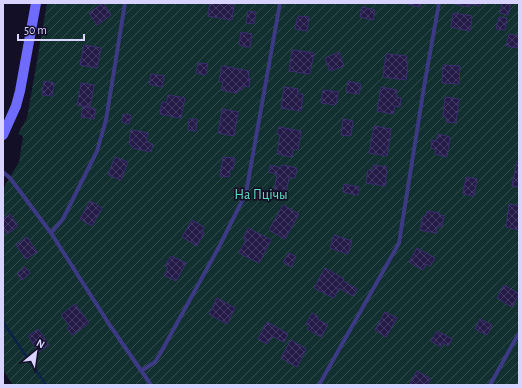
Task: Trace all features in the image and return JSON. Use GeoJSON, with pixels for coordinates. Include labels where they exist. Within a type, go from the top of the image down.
{"type":"FeatureCollection","features":[{"type":"Feature","properties":{"kind":"street"},"geometry":{"type":"LineString","coordinates":[[3,135],[16,106],[20,91],[36,3]]}},
{"type":"Feature","properties":{"kind":"lane"},"geometry":{"type":"LineString","coordinates":[[51,233],[63,219],[97,151],[106,120],[125,3]]}},
{"type":"Feature","properties":{"kind":"lane"},"geometry":{"type":"LineString","coordinates":[[141,371],[155,362],[160,354],[220,245],[246,193],[280,3]]}},
{"type":"Feature","properties":{"kind":"lane"},"geometry":{"type":"LineString","coordinates":[[319,385],[398,243],[439,3]]}},
{"type":"Feature","properties":{"kind":"lane"},"geometry":{"type":"LineString","coordinates":[[3,172],[10,178],[51,233],[109,324],[151,385]]}},
{"type":"Feature","properties":{"kind":"lane"},"geometry":{"type":"LineString","coordinates":[[490,385],[519,333]]}},
{"type":"Feature","properties":{"kind":"green space","name":"На Пцічы"},"geometry":{"type":"Polygon","coordinates":[[[47,3],[519,3],[519,385],[13,385],[3,370],[3,189],[19,162],[23,136],[18,134],[27,118],[47,3]]]}},
{"type":"Feature","properties":{"kind":"building"},"geometry":{"type":"Polygon","coordinates":[[[103,3],[111,15],[97,25],[89,13],[103,3]]]}},
{"type":"Feature","properties":{"kind":"building"},"geometry":{"type":"Polygon","coordinates":[[[210,3],[225,3],[234,5],[232,20],[208,16],[210,3]]]}},
{"type":"Feature","properties":{"kind":"building"},"geometry":{"type":"Polygon","coordinates":[[[404,3],[421,3],[420,7],[404,3]]]}},
{"type":"Feature","properties":{"kind":"building"},"geometry":{"type":"Polygon","coordinates":[[[455,3],[481,3],[480,6],[470,4],[470,7],[455,3]]]}},
{"type":"Feature","properties":{"kind":"building"},"geometry":{"type":"Polygon","coordinates":[[[502,3],[511,3],[508,15],[500,13],[502,3]]]}},
{"type":"Feature","properties":{"kind":"building"},"geometry":{"type":"Polygon","coordinates":[[[362,7],[375,10],[373,20],[360,17],[362,7]]]}},
{"type":"Feature","properties":{"kind":"building"},"geometry":{"type":"Polygon","coordinates":[[[248,11],[256,12],[254,24],[246,23],[248,11]]]}},
{"type":"Feature","properties":{"kind":"building"},"geometry":{"type":"Polygon","coordinates":[[[453,13],[472,16],[470,31],[451,27],[453,13]]]}},
{"type":"Feature","properties":{"kind":"building"},"geometry":{"type":"Polygon","coordinates":[[[298,16],[309,17],[307,31],[295,29],[298,16]]]}},
{"type":"Feature","properties":{"kind":"building"},"geometry":{"type":"Polygon","coordinates":[[[499,17],[507,18],[505,30],[496,29],[499,17]]]}},
{"type":"Feature","properties":{"kind":"building"},"geometry":{"type":"Polygon","coordinates":[[[241,32],[252,34],[250,47],[239,45],[241,32]]]}},
{"type":"Feature","properties":{"kind":"building"},"geometry":{"type":"Polygon","coordinates":[[[509,34],[519,36],[517,48],[506,46],[509,34]]]}},
{"type":"Feature","properties":{"kind":"building"},"geometry":{"type":"Polygon","coordinates":[[[84,45],[101,48],[97,68],[80,65],[84,45]]]}},
{"type":"Feature","properties":{"kind":"building"},"geometry":{"type":"Polygon","coordinates":[[[292,50],[314,53],[310,74],[289,71],[292,50]]]}},
{"type":"Feature","properties":{"kind":"building"},"geometry":{"type":"Polygon","coordinates":[[[339,52],[344,66],[330,71],[325,58],[339,52]]]}},
{"type":"Feature","properties":{"kind":"building"},"geometry":{"type":"Polygon","coordinates":[[[386,54],[407,56],[406,63],[408,63],[406,80],[383,77],[386,54]]]}},
{"type":"Feature","properties":{"kind":"building"},"geometry":{"type":"Polygon","coordinates":[[[198,63],[208,64],[206,75],[196,73],[198,63]]]}},
{"type":"Feature","properties":{"kind":"building"},"geometry":{"type":"Polygon","coordinates":[[[443,65],[460,66],[459,84],[442,83],[443,65]]]}},
{"type":"Feature","properties":{"kind":"building"},"geometry":{"type":"Polygon","coordinates":[[[222,66],[249,71],[249,87],[243,86],[242,90],[238,89],[237,93],[221,90],[223,82],[219,81],[222,66]]]}},
{"type":"Feature","properties":{"kind":"building"},"geometry":{"type":"Polygon","coordinates":[[[151,74],[164,76],[162,87],[149,84],[151,74]]]}},
{"type":"Feature","properties":{"kind":"building"},"geometry":{"type":"Polygon","coordinates":[[[44,81],[54,83],[52,96],[42,95],[44,81]]]}},
{"type":"Feature","properties":{"kind":"building"},"geometry":{"type":"Polygon","coordinates":[[[348,81],[361,84],[359,94],[346,92],[348,81]]]}},
{"type":"Feature","properties":{"kind":"building"},"geometry":{"type":"Polygon","coordinates":[[[81,83],[94,85],[90,107],[77,105],[81,83]]]}},
{"type":"Feature","properties":{"kind":"building"},"geometry":{"type":"Polygon","coordinates":[[[284,87],[298,89],[297,94],[303,94],[301,111],[281,108],[284,87]]]}},
{"type":"Feature","properties":{"kind":"building"},"geometry":{"type":"Polygon","coordinates":[[[381,87],[397,90],[396,97],[401,98],[400,107],[395,106],[393,114],[377,111],[381,87]]]}},
{"type":"Feature","properties":{"kind":"building"},"geometry":{"type":"Polygon","coordinates":[[[323,90],[338,92],[336,105],[321,103],[323,90]]]}},
{"type":"Feature","properties":{"kind":"building"},"geometry":{"type":"Polygon","coordinates":[[[168,95],[185,98],[181,118],[160,114],[162,102],[166,103],[168,95]]]}},
{"type":"Feature","properties":{"kind":"building"},"geometry":{"type":"Polygon","coordinates":[[[445,97],[459,99],[456,123],[446,122],[446,117],[443,116],[445,97]]]}},
{"type":"Feature","properties":{"kind":"building"},"geometry":{"type":"Polygon","coordinates":[[[83,107],[96,109],[94,119],[81,117],[83,107]]]}},
{"type":"Feature","properties":{"kind":"building"},"geometry":{"type":"Polygon","coordinates":[[[222,109],[238,112],[234,136],[218,133],[222,109]]]}},
{"type":"Feature","properties":{"kind":"building"},"geometry":{"type":"Polygon","coordinates":[[[123,114],[131,115],[129,124],[122,122],[123,114]]]}},
{"type":"Feature","properties":{"kind":"building"},"geometry":{"type":"Polygon","coordinates":[[[189,119],[197,119],[196,131],[188,130],[189,119]]]}},
{"type":"Feature","properties":{"kind":"building"},"geometry":{"type":"Polygon","coordinates":[[[343,119],[353,121],[351,136],[341,135],[343,119]]]}},
{"type":"Feature","properties":{"kind":"building"},"geometry":{"type":"Polygon","coordinates":[[[374,126],[391,129],[387,156],[369,153],[374,126]]]}},
{"type":"Feature","properties":{"kind":"building"},"geometry":{"type":"Polygon","coordinates":[[[279,127],[301,131],[298,150],[293,149],[292,157],[277,154],[280,135],[277,134],[279,127]]]}},
{"type":"Feature","properties":{"kind":"building"},"geometry":{"type":"Polygon","coordinates":[[[131,130],[148,133],[146,142],[153,144],[151,152],[133,148],[129,143],[131,130]]]}},
{"type":"Feature","properties":{"kind":"building"},"geometry":{"type":"Polygon","coordinates":[[[438,134],[450,137],[447,157],[435,154],[436,149],[431,148],[432,140],[436,141],[438,134]]]}},
{"type":"Feature","properties":{"kind":"building"},"geometry":{"type":"Polygon","coordinates":[[[115,157],[128,162],[121,180],[108,175],[115,157]]]}},
{"type":"Feature","properties":{"kind":"building"},"geometry":{"type":"Polygon","coordinates":[[[223,157],[235,158],[233,169],[230,169],[229,177],[220,176],[223,157]]]}},
{"type":"Feature","properties":{"kind":"building"},"geometry":{"type":"Polygon","coordinates":[[[517,161],[519,161],[519,187],[512,186],[517,161]]]}},
{"type":"Feature","properties":{"kind":"building"},"geometry":{"type":"Polygon","coordinates":[[[270,165],[281,168],[282,165],[297,168],[295,178],[289,177],[286,195],[274,193],[277,174],[269,172],[270,165]]]}},
{"type":"Feature","properties":{"kind":"building"},"geometry":{"type":"Polygon","coordinates":[[[373,165],[387,167],[385,186],[366,183],[368,170],[373,171],[373,165]]]}},
{"type":"Feature","properties":{"kind":"building"},"geometry":{"type":"Polygon","coordinates":[[[466,177],[477,179],[474,196],[463,194],[466,177]]]}},
{"type":"Feature","properties":{"kind":"building"},"geometry":{"type":"Polygon","coordinates":[[[344,184],[359,187],[358,195],[343,192],[344,184]]]}},
{"type":"Feature","properties":{"kind":"building"},"geometry":{"type":"Polygon","coordinates":[[[90,201],[102,208],[92,226],[80,219],[90,201]]]}},
{"type":"Feature","properties":{"kind":"building"},"geometry":{"type":"Polygon","coordinates":[[[509,204],[519,206],[519,230],[506,227],[509,204]]]}},
{"type":"Feature","properties":{"kind":"building"},"geometry":{"type":"Polygon","coordinates":[[[283,205],[299,214],[285,239],[269,230],[283,205]]]}},
{"type":"Feature","properties":{"kind":"building"},"geometry":{"type":"Polygon","coordinates":[[[427,211],[440,213],[439,215],[444,216],[442,227],[437,226],[436,233],[420,230],[423,216],[426,216],[427,211]]]}},
{"type":"Feature","properties":{"kind":"building"},"geometry":{"type":"Polygon","coordinates":[[[10,214],[18,226],[7,234],[3,227],[3,219],[10,214]]]}},
{"type":"Feature","properties":{"kind":"building"},"geometry":{"type":"Polygon","coordinates":[[[192,220],[204,227],[202,231],[204,233],[197,246],[182,237],[192,220]]]}},
{"type":"Feature","properties":{"kind":"building"},"geometry":{"type":"Polygon","coordinates":[[[248,228],[271,240],[259,263],[239,253],[246,240],[243,238],[248,228]]]}},
{"type":"Feature","properties":{"kind":"building"},"geometry":{"type":"Polygon","coordinates":[[[334,235],[352,241],[348,254],[330,248],[334,235]]]}},
{"type":"Feature","properties":{"kind":"building"},"geometry":{"type":"Polygon","coordinates":[[[27,237],[37,252],[26,259],[16,245],[27,237]]]}},
{"type":"Feature","properties":{"kind":"building"},"geometry":{"type":"Polygon","coordinates":[[[417,248],[435,258],[430,266],[426,264],[423,270],[409,262],[417,248]]]}},
{"type":"Feature","properties":{"kind":"building"},"geometry":{"type":"Polygon","coordinates":[[[289,253],[296,257],[291,267],[283,262],[289,253]]]}},
{"type":"Feature","properties":{"kind":"building"},"geometry":{"type":"Polygon","coordinates":[[[171,256],[186,263],[176,281],[164,275],[168,268],[165,266],[171,256]]]}},
{"type":"Feature","properties":{"kind":"building"},"geometry":{"type":"Polygon","coordinates":[[[25,267],[30,273],[22,280],[17,274],[25,267]]]}},
{"type":"Feature","properties":{"kind":"building"},"geometry":{"type":"Polygon","coordinates":[[[325,268],[344,279],[343,281],[357,289],[353,296],[339,288],[334,298],[314,288],[325,268]]]}},
{"type":"Feature","properties":{"kind":"building"},"geometry":{"type":"Polygon","coordinates":[[[504,285],[519,294],[512,307],[497,298],[504,285]]]}},
{"type":"Feature","properties":{"kind":"building"},"geometry":{"type":"Polygon","coordinates":[[[217,298],[235,308],[227,324],[209,314],[217,298]]]}},
{"type":"Feature","properties":{"kind":"building"},"geometry":{"type":"Polygon","coordinates":[[[75,304],[89,323],[72,335],[67,328],[70,326],[61,315],[75,304]]]}},
{"type":"Feature","properties":{"kind":"building"},"geometry":{"type":"Polygon","coordinates":[[[385,312],[397,318],[386,337],[375,330],[385,312]]]}},
{"type":"Feature","properties":{"kind":"building"},"geometry":{"type":"Polygon","coordinates":[[[312,313],[318,317],[317,319],[328,325],[321,337],[307,329],[310,325],[306,324],[312,313]]]}},
{"type":"Feature","properties":{"kind":"building"},"geometry":{"type":"Polygon","coordinates":[[[480,319],[492,325],[487,335],[475,329],[480,319]]]}},
{"type":"Feature","properties":{"kind":"building"},"geometry":{"type":"Polygon","coordinates":[[[267,322],[288,334],[284,342],[272,336],[267,344],[258,339],[267,322]]]}},
{"type":"Feature","properties":{"kind":"building"},"geometry":{"type":"Polygon","coordinates":[[[38,329],[49,345],[39,352],[28,336],[38,329]]]}},
{"type":"Feature","properties":{"kind":"building"},"geometry":{"type":"Polygon","coordinates":[[[437,331],[452,339],[448,346],[443,343],[441,347],[431,341],[437,331]]]}},
{"type":"Feature","properties":{"kind":"building"},"geometry":{"type":"Polygon","coordinates":[[[291,340],[306,349],[297,367],[281,358],[291,340]]]}},
{"type":"Feature","properties":{"kind":"building"},"geometry":{"type":"Polygon","coordinates":[[[417,371],[431,379],[427,385],[414,385],[410,383],[417,371]]]}},
{"type":"Feature","properties":{"kind":"waterway"},"geometry":{"type":"LineString","coordinates":[[3,322],[46,385]]}}]}
